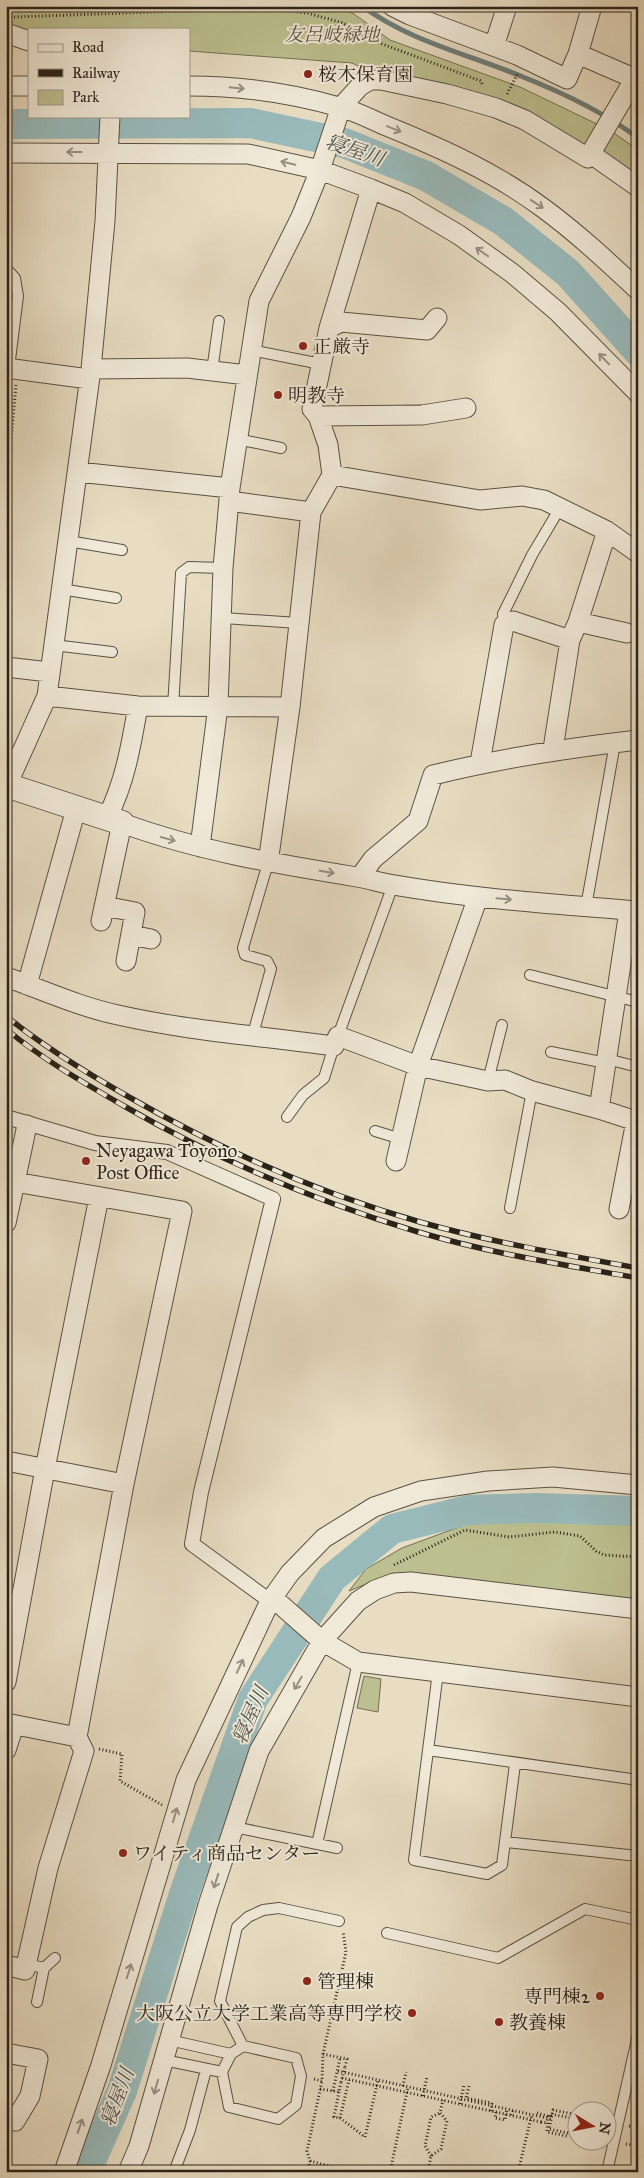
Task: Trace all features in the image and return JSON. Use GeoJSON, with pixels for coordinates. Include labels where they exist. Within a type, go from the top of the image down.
{"type":"FeatureCollection","features":[{"type":"Feature","properties":{"kind":"street"},"geometry":{"type":"LineString","coordinates":[[392,6],[410,15],[494,46],[566,79],[578,54],[590,7]]}},
{"type":"Feature","properties":{"kind":"street"},"geometry":{"type":"LineString","coordinates":[[494,46],[507,6]]}},
{"type":"Feature","properties":{"kind":"street"},"geometry":{"type":"LineString","coordinates":[[8,25],[28,40]]}},
{"type":"Feature","properties":{"kind":"street"},"geometry":{"type":"LineString","coordinates":[[200,847],[218,706],[223,618],[223,568],[229,494],[259,301],[301,217],[338,115],[360,86],[370,80],[382,80],[446,94],[493,107],[525,120],[588,158],[637,77],[578,54]]}},
{"type":"Feature","properties":{"kind":"street"},"geometry":{"type":"LineString","coordinates":[[6,86],[28,86]]}},
{"type":"Feature","properties":{"kind":"street"},"geometry":{"type":"LineString","coordinates":[[190,86],[246,89],[293,96],[338,115],[440,148],[495,176],[542,207],[595,249],[638,290]]}},
{"type":"Feature","properties":{"kind":"street"},"geometry":{"type":"LineString","coordinates":[[110,118],[110,148],[90,374],[47,696],[7,785],[159,836],[268,863],[360,877],[393,885],[478,897],[634,911],[616,997],[599,1109]]}},
{"type":"Feature","properties":{"kind":"street"},"geometry":{"type":"LineString","coordinates":[[6,153],[110,148],[248,154],[321,166],[371,190],[405,203],[459,235],[512,273],[558,312],[638,393]]}},
{"type":"Feature","properties":{"kind":"street"},"geometry":{"type":"LineString","coordinates":[[591,154],[638,187]]}},
{"type":"Feature","properties":{"kind":"street"},"geometry":{"type":"LineString","coordinates":[[268,863],[290,707],[311,512],[332,475],[328,445],[318,416],[312,409],[329,328],[371,190]]}},
{"type":"Feature","properties":{"kind":"street"},"geometry":{"type":"LineString","coordinates":[[329,328],[341,322],[427,330],[437,318]]}},
{"type":"Feature","properties":{"kind":"street"},"geometry":{"type":"LineString","coordinates":[[11,368],[90,374],[188,368],[247,374]]}},
{"type":"Feature","properties":{"kind":"street"},"geometry":{"type":"LineString","coordinates":[[318,416],[422,415],[466,408]]}},
{"type":"Feature","properties":{"kind":"street"},"geometry":{"type":"LineString","coordinates":[[78,472],[229,494],[311,512]]}},
{"type":"Feature","properties":{"kind":"street"},"geometry":{"type":"LineString","coordinates":[[332,475],[480,500],[522,496],[544,500],[607,531],[638,553]]}},
{"type":"Feature","properties":{"kind":"street"},"geometry":{"type":"LineString","coordinates":[[553,750],[570,640],[578,622],[607,531]]}},
{"type":"Feature","properties":{"kind":"street"},"geometry":{"type":"LineString","coordinates":[[480,763],[504,624],[513,621],[570,640]]}},
{"type":"Feature","properties":{"kind":"street"},"geometry":{"type":"LineString","coordinates":[[578,622],[627,633]]}},
{"type":"Feature","properties":{"kind":"street"},"geometry":{"type":"LineString","coordinates":[[6,667],[49,672]]}},
{"type":"Feature","properties":{"kind":"street"},"geometry":{"type":"LineString","coordinates":[[47,696],[138,706],[290,707]]}},
{"type":"Feature","properties":{"kind":"street"},"geometry":{"type":"LineString","coordinates":[[126,961],[135,912],[103,913],[115,820],[138,706]]}},
{"type":"Feature","properties":{"kind":"street"},"geometry":{"type":"LineString","coordinates":[[360,877],[373,859],[418,821],[433,775],[480,763],[553,750],[638,740]]}},
{"type":"Feature","properties":{"kind":"street"},"geometry":{"type":"LineString","coordinates":[[27,985],[76,809]]}},
{"type":"Feature","properties":{"kind":"street"},"geometry":{"type":"LineString","coordinates":[[396,1161],[418,1066],[478,897]]}},
{"type":"Feature","properties":{"kind":"street"},"geometry":{"type":"LineString","coordinates":[[131,935],[151,939]]}},
{"type":"Feature","properties":{"kind":"street"},"geometry":{"type":"LineString","coordinates":[[6,977],[117,1015],[164,1024],[336,1041],[418,1066],[488,1081],[505,1080],[532,1092],[599,1109],[636,1121],[619,1209]]}},
{"type":"Feature","properties":{"kind":"street"},"geometry":{"type":"LineString","coordinates":[[6,1117],[27,1125],[95,1143],[167,1152],[273,1199],[201,1492],[192,1544],[276,1603],[319,1638],[358,1662],[638,1697]]}},
{"type":"Feature","properties":{"kind":"street"},"geometry":{"type":"LineString","coordinates":[[6,1224],[11,1181],[27,1125]]}},
{"type":"Feature","properties":{"kind":"street"},"geometry":{"type":"LineString","coordinates":[[6,1965],[25,1970],[35,1966],[48,1868],[84,1751],[79,1741],[124,1484],[182,1211],[11,1181]]}},
{"type":"Feature","properties":{"kind":"street"},"geometry":{"type":"LineString","coordinates":[[6,1682],[45,1469],[99,1197]]}},
{"type":"Feature","properties":{"kind":"street"},"geometry":{"type":"LineString","coordinates":[[6,1461],[124,1484]]}},
{"type":"Feature","properties":{"kind":"street"},"geometry":{"type":"LineString","coordinates":[[64,2172],[104,2056],[186,1780],[290,1573],[324,1538],[374,1507],[421,1491],[488,1481],[553,1477],[638,1485]]}},
{"type":"Feature","properties":{"kind":"street"},"geometry":{"type":"LineString","coordinates":[[128,2172],[139,2146],[208,1905],[259,1751],[319,1638],[358,1601],[374,1590],[394,1583],[411,1582],[638,1609]]}},
{"type":"Feature","properties":{"kind":"street"},"geometry":{"type":"LineString","coordinates":[[6,1750],[10,1724],[79,1741]]}},
{"type":"Feature","properties":{"kind":"street"},"geometry":{"type":"LineString","coordinates":[[6,2053],[38,2058],[30,2096],[15,2121],[6,2119]]}},
{"type":"Feature","properties":{"kind":"lane"},"geometry":{"type":"LineString","coordinates":[[6,268],[15,278],[18,296],[11,368]]}},
{"type":"Feature","properties":{"kind":"lane"},"geometry":{"type":"LineString","coordinates":[[212,371],[219,321]]}},
{"type":"Feature","properties":{"kind":"lane"},"geometry":{"type":"LineString","coordinates":[[251,350],[321,364]]}},
{"type":"Feature","properties":{"kind":"lane"},"geometry":{"type":"LineString","coordinates":[[237,439],[281,448]]}},
{"type":"Feature","properties":{"kind":"lane"},"geometry":{"type":"LineString","coordinates":[[504,624],[503,614],[523,572],[560,508]]}},
{"type":"Feature","properties":{"kind":"lane"},"geometry":{"type":"LineString","coordinates":[[68,541],[122,550]]}},
{"type":"Feature","properties":{"kind":"lane"},"geometry":{"type":"LineString","coordinates":[[173,707],[181,573],[189,567],[223,568]]}},
{"type":"Feature","properties":{"kind":"lane"},"geometry":{"type":"LineString","coordinates":[[61,589],[116,598]]}},
{"type":"Feature","properties":{"kind":"lane"},"geometry":{"type":"LineString","coordinates":[[223,618],[298,623]]}},
{"type":"Feature","properties":{"kind":"lane"},"geometry":{"type":"LineString","coordinates":[[53,645],[112,652]]}},
{"type":"Feature","properties":{"kind":"lane"},"geometry":{"type":"LineString","coordinates":[[586,907],[615,743]]}},
{"type":"Feature","properties":{"kind":"lane"},"geometry":{"type":"LineString","coordinates":[[253,1034],[271,969],[267,961],[245,955],[243,948],[268,863]]}},
{"type":"Feature","properties":{"kind":"lane"},"geometry":{"type":"LineString","coordinates":[[287,1118],[303,1095],[324,1078],[393,885]]}},
{"type":"Feature","properties":{"kind":"lane"},"geometry":{"type":"LineString","coordinates":[[530,975],[638,1002]]}},
{"type":"Feature","properties":{"kind":"lane"},"geometry":{"type":"LineString","coordinates":[[488,1081],[502,1025]]}},
{"type":"Feature","properties":{"kind":"lane"},"geometry":{"type":"LineString","coordinates":[[551,1052],[638,1068]]}},
{"type":"Feature","properties":{"kind":"lane"},"geometry":{"type":"LineString","coordinates":[[510,1208],[532,1092]]}},
{"type":"Feature","properties":{"kind":"lane"},"geometry":{"type":"LineString","coordinates":[[375,1131],[401,1138]]}},
{"type":"Feature","properties":{"kind":"lane"},"geometry":{"type":"LineString","coordinates":[[316,1844],[358,1662]]}},
{"type":"Feature","properties":{"kind":"lane"},"geometry":{"type":"LineString","coordinates":[[438,1672],[414,1860],[487,1874],[502,1866],[515,1764]]}},
{"type":"Feature","properties":{"kind":"lane"},"geometry":{"type":"LineString","coordinates":[[428,1750],[515,1764],[638,1780]]}},
{"type":"Feature","properties":{"kind":"lane"},"geometry":{"type":"LineString","coordinates":[[234,1827],[338,1848]]}},
{"type":"Feature","properties":{"kind":"lane"},"geometry":{"type":"LineString","coordinates":[[505,1842],[638,1856]]}},
{"type":"Feature","properties":{"kind":"lane"},"geometry":{"type":"LineString","coordinates":[[243,2046],[220,2001],[237,1927],[248,1917],[262,1910],[279,1908],[340,1921]]}},
{"type":"Feature","properties":{"kind":"lane"},"geometry":{"type":"LineString","coordinates":[[387,1933],[498,1958],[584,1909],[638,1920]]}},
{"type":"Feature","properties":{"kind":"lane"},"geometry":{"type":"LineString","coordinates":[[37,2002],[35,1966],[55,1958]]}},
{"type":"Feature","properties":{"kind":"lane"},"geometry":{"type":"LineString","coordinates":[[607,2172],[638,2035]]}},
{"type":"Feature","properties":{"kind":"lane"},"geometry":{"type":"LineString","coordinates":[[170,2040],[231,2054]]}},
{"type":"Feature","properties":{"kind":"lane"},"geometry":{"type":"LineString","coordinates":[[243,2046],[296,2058],[301,2076],[296,2105],[278,2119],[229,2107],[222,2072],[231,2054],[243,2046]]}},
{"type":"Feature","properties":{"kind":"lane"},"geometry":{"type":"LineString","coordinates":[[164,2060],[222,2072]]}},
{"type":"Feature","properties":{"kind":"lane"},"geometry":{"type":"LineString","coordinates":[[174,2172],[190,2130],[206,2070]]}},
{"type":"Feature","properties":{"kind":"path"},"geometry":{"type":"LineString","coordinates":[[8,25],[264,8],[307,13],[343,23],[369,39],[481,80],[493,107]]}},
{"type":"Feature","properties":{"kind":"path"},"geometry":{"type":"LineString","coordinates":[[6,494],[11,368]]}},
{"type":"Feature","properties":{"kind":"path"},"geometry":{"type":"LineString","coordinates":[[388,1568],[465,1530],[509,1537],[555,1532],[580,1536],[596,1551],[604,1555],[638,1557]]}},
{"type":"Feature","properties":{"kind":"path"},"geometry":{"type":"LineString","coordinates":[[79,1741],[122,1754],[120,1781],[176,1813]]}},
{"type":"Feature","properties":{"kind":"path"},"geometry":{"type":"LineString","coordinates":[[308,2172],[310,2161],[307,2151],[322,2081],[323,2054],[346,1952],[340,1921]]}},
{"type":"Feature","properties":{"kind":"path"},"geometry":{"type":"LineString","coordinates":[[323,2054],[347,2059],[334,2117],[340,2118],[365,2137],[378,2080]]}},
{"type":"Feature","properties":{"kind":"path"},"geometry":{"type":"LineString","coordinates":[[333,2091],[340,2058]]}},
{"type":"Feature","properties":{"kind":"path"},"geometry":{"type":"LineString","coordinates":[[338,2071],[550,2117]]}},
{"type":"Feature","properties":{"kind":"path"},"geometry":{"type":"LineString","coordinates":[[403,2086],[406,2072]]}},
{"type":"Feature","properties":{"kind":"path"},"geometry":{"type":"LineString","coordinates":[[301,2076],[322,2081]]}},
{"type":"Feature","properties":{"kind":"path"},"geometry":{"type":"LineString","coordinates":[[423,2096],[427,2077]]}},
{"type":"Feature","properties":{"kind":"path"},"geometry":{"type":"LineString","coordinates":[[342,2080],[548,2123]]}},
{"type":"Feature","properties":{"kind":"path"},"geometry":{"type":"LineString","coordinates":[[340,2118],[349,2080]]}},
{"type":"Feature","properties":{"kind":"path"},"geometry":{"type":"LineString","coordinates":[[460,2104],[467,2086],[466,2098],[492,2103],[491,2111]]}},
{"type":"Feature","properties":{"kind":"path"},"geometry":{"type":"LineString","coordinates":[[390,2172],[408,2087]]}},
{"type":"Feature","properties":{"kind":"path"},"geometry":{"type":"LineString","coordinates":[[320,2088],[339,2092]]}},
{"type":"Feature","properties":{"kind":"path"},"geometry":{"type":"LineString","coordinates":[[440,2113],[443,2100]]}},
{"type":"Feature","properties":{"kind":"path"},"geometry":{"type":"LineString","coordinates":[[511,2115],[513,2108],[550,2117]]}},
{"type":"Feature","properties":{"kind":"path"},"geometry":{"type":"LineString","coordinates":[[496,2112],[495,2118],[505,2120],[507,2109]]}},
{"type":"Feature","properties":{"kind":"path"},"geometry":{"type":"LineString","coordinates":[[431,2156],[425,2146],[431,2117],[440,2113]]}},
{"type":"Feature","properties":{"kind":"path"},"geometry":{"type":"LineString","coordinates":[[428,2172],[431,2156],[440,2149],[447,2121],[440,2113]]}},
{"type":"Feature","properties":{"kind":"path"},"geometry":{"type":"LineString","coordinates":[[518,2172],[532,2114]]}},
{"type":"Feature","properties":{"kind":"path"},"geometry":{"type":"LineString","coordinates":[[550,2117],[549,2129],[567,2135],[547,2132],[550,2114],[566,2115]]}},
{"type":"Feature","properties":{"kind":"path"},"geometry":{"type":"LineString","coordinates":[[310,2161],[352,2172]]}},
{"type":"Feature","properties":{"kind":"green space","name":"友呂岐緑地"},"geometry":{"type":"Polygon","coordinates":[[[6,6],[337,6],[354,14],[390,40],[520,87],[601,126],[588,149],[376,75],[352,63],[190,51],[190,28],[28,28],[28,35],[6,26],[6,6]]]}},
{"type":"Feature","properties":{"kind":"green space"},"geometry":{"type":"Polygon","coordinates":[[[611,131],[638,150],[638,184],[597,155],[611,131]]]}},
{"type":"Feature","properties":{"kind":"green space"},"geometry":{"type":"Polygon","coordinates":[[[638,1518],[638,1599],[509,1586],[376,1580],[349,1591],[366,1569],[402,1548],[467,1524],[638,1518]]]}},
{"type":"Feature","properties":{"kind":"green space"},"geometry":{"type":"Polygon","coordinates":[[[364,1676],[381,1679],[378,1712],[357,1708],[364,1676]]]}},
{"type":"Feature","properties":{"kind":"waterway"},"geometry":{"type":"LineString","coordinates":[[362,6],[381,19],[420,38],[567,96],[611,120],[638,138]]}},
{"type":"Feature","properties":{"kind":"waterway","name":"寝屋川"},"geometry":{"type":"LineString","coordinates":[[6,124],[250,123],[344,143],[426,176],[503,221],[568,273],[638,351]]}},
{"type":"Feature","properties":{"kind":"waterway","name":"寝屋川"},"geometry":{"type":"LineString","coordinates":[[86,2172],[122,2091],[184,1894],[253,1699],[332,1578],[392,1529],[468,1510],[535,1508],[638,1511]]}},
{"type":"Feature","properties":{"kind":"railway"},"geometry":{"type":"LineString","coordinates":[[6,1016],[66,1059],[113,1088],[199,1135],[307,1184],[420,1222],[474,1236],[638,1268]]}},
{"type":"Feature","properties":{"kind":"railway"},"geometry":{"type":"LineString","coordinates":[[6,1029],[64,1070],[159,1125],[230,1161],[302,1192],[377,1219],[470,1246],[638,1278]]}},
{"type":"Feature","properties":{"kind":"place","name":"桜木保育園"},"geometry":{"type":"Point","coordinates":[308,74]}},
{"type":"Feature","properties":{"kind":"place","name":"正厳寺"},"geometry":{"type":"Point","coordinates":[303,346]}},
{"type":"Feature","properties":{"kind":"place","name":"明教寺"},"geometry":{"type":"Point","coordinates":[278,395]}},
{"type":"Feature","properties":{"kind":"place","name":"Neyagawa Toyono Post Office"},"geometry":{"type":"Point","coordinates":[86,1161]}},
{"type":"Feature","properties":{"kind":"place","name":"ワイティ商品センター"},"geometry":{"type":"Point","coordinates":[123,1853]}},
{"type":"Feature","properties":{"kind":"place","name":"管理棟"},"geometry":{"type":"Point","coordinates":[307,1981]}},
{"type":"Feature","properties":{"kind":"place","name":"専門棟2"},"geometry":{"type":"Point","coordinates":[600,1996]}},
{"type":"Feature","properties":{"kind":"place","name":"大阪公立大学工業高等専門学校"},"geometry":{"type":"Point","coordinates":[412,2013]}},
{"type":"Feature","properties":{"kind":"place","name":"教養棟"},"geometry":{"type":"Point","coordinates":[499,2022]}}]}
